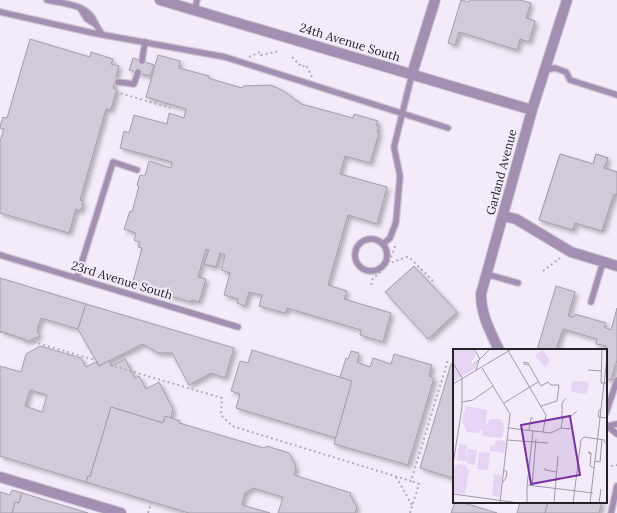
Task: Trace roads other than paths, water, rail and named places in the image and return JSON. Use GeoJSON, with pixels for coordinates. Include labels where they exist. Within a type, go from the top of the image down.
{"type":"FeatureCollection","features":[{"type":"Feature","properties":{"kind":"street","name":"24th Avenue South"},"geometry":{"type":"LineString","coordinates":[[160,0],[196,5],[412,74],[532,110]]}},
{"type":"Feature","properties":{"kind":"street"},"geometry":{"type":"LineString","coordinates":[[412,74],[435,0]]}},
{"type":"Feature","properties":{"kind":"street","name":"Garland Avenue"},"geometry":{"type":"LineString","coordinates":[[499,349],[484,318],[481,307],[481,294],[532,110],[567,0]]}},
{"type":"Feature","properties":{"kind":"street"},"geometry":{"type":"LineString","coordinates":[[503,216],[516,220],[571,252],[617,266]]}},
{"type":"Feature","properties":{"kind":"street"},"geometry":{"type":"LineString","coordinates":[[0,476],[120,513]]}},
{"type":"Feature","properties":{"kind":"lane"},"geometry":{"type":"LineString","coordinates":[[47,0],[80,8],[87,19],[93,22],[102,34]]}},
{"type":"Feature","properties":{"kind":"lane"},"geometry":{"type":"LineString","coordinates":[[0,12],[102,34],[225,57],[448,128]]}},
{"type":"Feature","properties":{"kind":"lane"},"geometry":{"type":"LineString","coordinates":[[142,61],[146,42]]}},
{"type":"Feature","properties":{"kind":"lane"},"geometry":{"type":"LineString","coordinates":[[545,70],[554,68],[566,72],[570,80],[617,95]]}},
{"type":"Feature","properties":{"kind":"lane"},"geometry":{"type":"LineString","coordinates":[[118,82],[134,84],[138,72]]}},
{"type":"Feature","properties":{"kind":"lane"},"geometry":{"type":"LineString","coordinates":[[383,244],[390,238],[396,222],[400,176],[394,147],[401,113],[412,74]]}},
{"type":"Feature","properties":{"kind":"lane"},"geometry":{"type":"LineString","coordinates":[[77,278],[113,162],[137,170]]}},
{"type":"Feature","properties":{"kind":"lane"},"geometry":{"type":"LineString","coordinates":[[368,239],[379,241],[383,244],[386,259],[380,268],[371,271],[361,267],[355,258],[356,248],[359,244],[368,239]]}},
{"type":"Feature","properties":{"kind":"lane","name":"23rd Avenue South"},"geometry":{"type":"LineString","coordinates":[[0,255],[238,327]]}},
{"type":"Feature","properties":{"kind":"lane"},"geometry":{"type":"LineString","coordinates":[[591,302],[603,262]]}},
{"type":"Feature","properties":{"kind":"lane"},"geometry":{"type":"LineString","coordinates":[[486,274],[518,283]]}},
{"type":"Feature","properties":{"kind":"lane"},"geometry":{"type":"LineString","coordinates":[[607,410],[617,380]]}},
{"type":"Feature","properties":{"kind":"lane"},"geometry":{"type":"LineString","coordinates":[[607,426],[617,424]]}},
{"type":"Feature","properties":{"kind":"lane"},"geometry":{"type":"LineString","coordinates":[[607,426],[617,434]]}},
{"type":"Feature","properties":{"kind":"lane"},"geometry":{"type":"LineString","coordinates":[[611,513],[617,486]]}}]}
